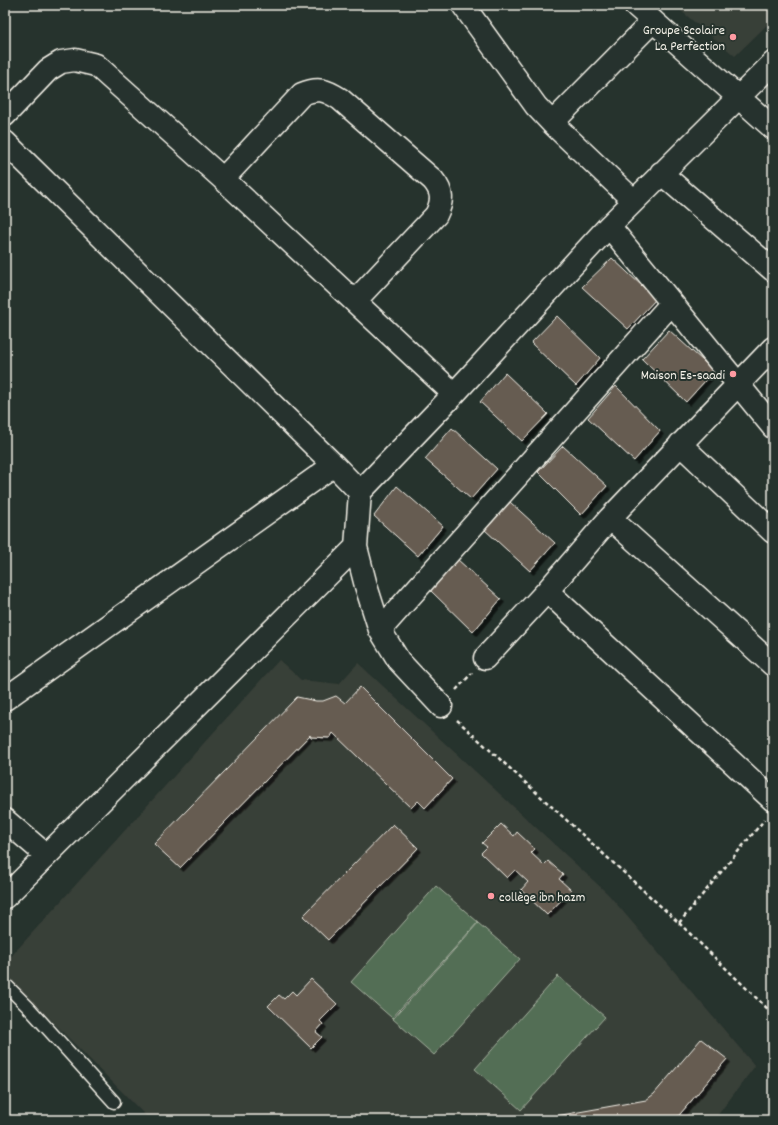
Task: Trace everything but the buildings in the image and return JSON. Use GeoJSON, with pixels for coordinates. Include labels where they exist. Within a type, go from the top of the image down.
{"type":"FeatureCollection","features":[{"type":"Feature","properties":{"kind":"street"},"geometry":{"type":"LineString","coordinates":[[463,5],[536,106],[634,201]]}},
{"type":"Feature","properties":{"kind":"street"},"geometry":{"type":"LineString","coordinates":[[635,5],[773,128]]}},
{"type":"Feature","properties":{"kind":"street"},"geometry":{"type":"LineString","coordinates":[[552,123],[653,21]]}},
{"type":"Feature","properties":{"kind":"street"},"geometry":{"type":"LineString","coordinates":[[5,115],[48,70],[62,62],[76,60],[96,66],[223,179],[454,394]]}},
{"type":"Feature","properties":{"kind":"street"},"geometry":{"type":"LineString","coordinates":[[442,706],[399,661],[380,630],[366,586],[356,546],[360,492],[454,394],[609,226],[738,96],[773,63]]}},
{"type":"Feature","properties":{"kind":"street"},"geometry":{"type":"LineString","coordinates":[[223,179],[302,94],[310,90],[320,90],[330,93],[340,99],[433,180],[439,187],[441,196],[441,205],[436,215],[355,301]]}},
{"type":"Feature","properties":{"kind":"street"},"geometry":{"type":"LineString","coordinates":[[5,142],[360,492]]}},
{"type":"Feature","properties":{"kind":"street"},"geometry":{"type":"LineString","coordinates":[[662,173],[773,270]]}},
{"type":"Feature","properties":{"kind":"street"},"geometry":{"type":"LineString","coordinates":[[609,226],[671,304],[773,427]]}},
{"type":"Feature","properties":{"kind":"street"},"geometry":{"type":"LineString","coordinates":[[380,630],[671,304]]}},
{"type":"Feature","properties":{"kind":"street"},"geometry":{"type":"LineString","coordinates":[[485,658],[547,591],[610,518],[773,348]]}},
{"type":"Feature","properties":{"kind":"street"},"geometry":{"type":"LineString","coordinates":[[680,444],[773,532]]}},
{"type":"Feature","properties":{"kind":"street"},"geometry":{"type":"LineString","coordinates":[[5,699],[334,465]]}},
{"type":"Feature","properties":{"kind":"street"},"geometry":{"type":"LineString","coordinates":[[610,518],[773,665]]}},
{"type":"Feature","properties":{"kind":"street"},"geometry":{"type":"LineString","coordinates":[[5,897],[356,546]]}},
{"type":"Feature","properties":{"kind":"street"},"geometry":{"type":"LineString","coordinates":[[547,591],[771,808]]}},
{"type":"Feature","properties":{"kind":"street"},"geometry":{"type":"LineString","coordinates":[[5,820],[46,855]]}},
{"type":"Feature","properties":{"kind":"lane"},"geometry":{"type":"LineString","coordinates":[[5,984],[28,1007],[114,1102]]}},
{"type":"Feature","properties":{"kind":"path"},"geometry":{"type":"LineString","coordinates":[[485,658],[442,706],[679,923],[773,1014]]}},
{"type":"Feature","properties":{"kind":"path"},"geometry":{"type":"LineString","coordinates":[[679,923],[771,808]]}},
{"type":"Feature","properties":{"kind":"shaded area","name":"Groupe Scolaire La Perfection"},"geometry":{"type":"Polygon","coordinates":[[[674,5],[773,5],[773,19],[735,56],[674,5]]]}},
{"type":"Feature","properties":{"kind":"shaded area"},"geometry":{"type":"Polygon","coordinates":[[[279,660],[301,680],[339,684],[358,663],[608,894],[755,1066],[714,1120],[150,1120],[5,974],[5,963],[279,660]]]}},
{"type":"Feature","properties":{"kind":"green space"},"geometry":{"type":"Polygon","coordinates":[[[436,886],[478,922],[392,1018],[351,982],[436,886]]]}},
{"type":"Feature","properties":{"kind":"green space"},"geometry":{"type":"Polygon","coordinates":[[[478,923],[520,959],[434,1055],[393,1019],[478,923]]]}},
{"type":"Feature","properties":{"kind":"green space"},"geometry":{"type":"Polygon","coordinates":[[[558,976],[605,1017],[521,1110],[475,1069],[558,976]]]}},
{"type":"Feature","properties":{"kind":"place","name":"Groupe Scolaire La Perfection"},"geometry":{"type":"Point","coordinates":[733,37]}},
{"type":"Feature","properties":{"kind":"place","name":"Maison Es-saadi"},"geometry":{"type":"Point","coordinates":[733,374]}},
{"type":"Feature","properties":{"kind":"place","name":"collège ibn hazm"},"geometry":{"type":"Point","coordinates":[491,896]}}]}
